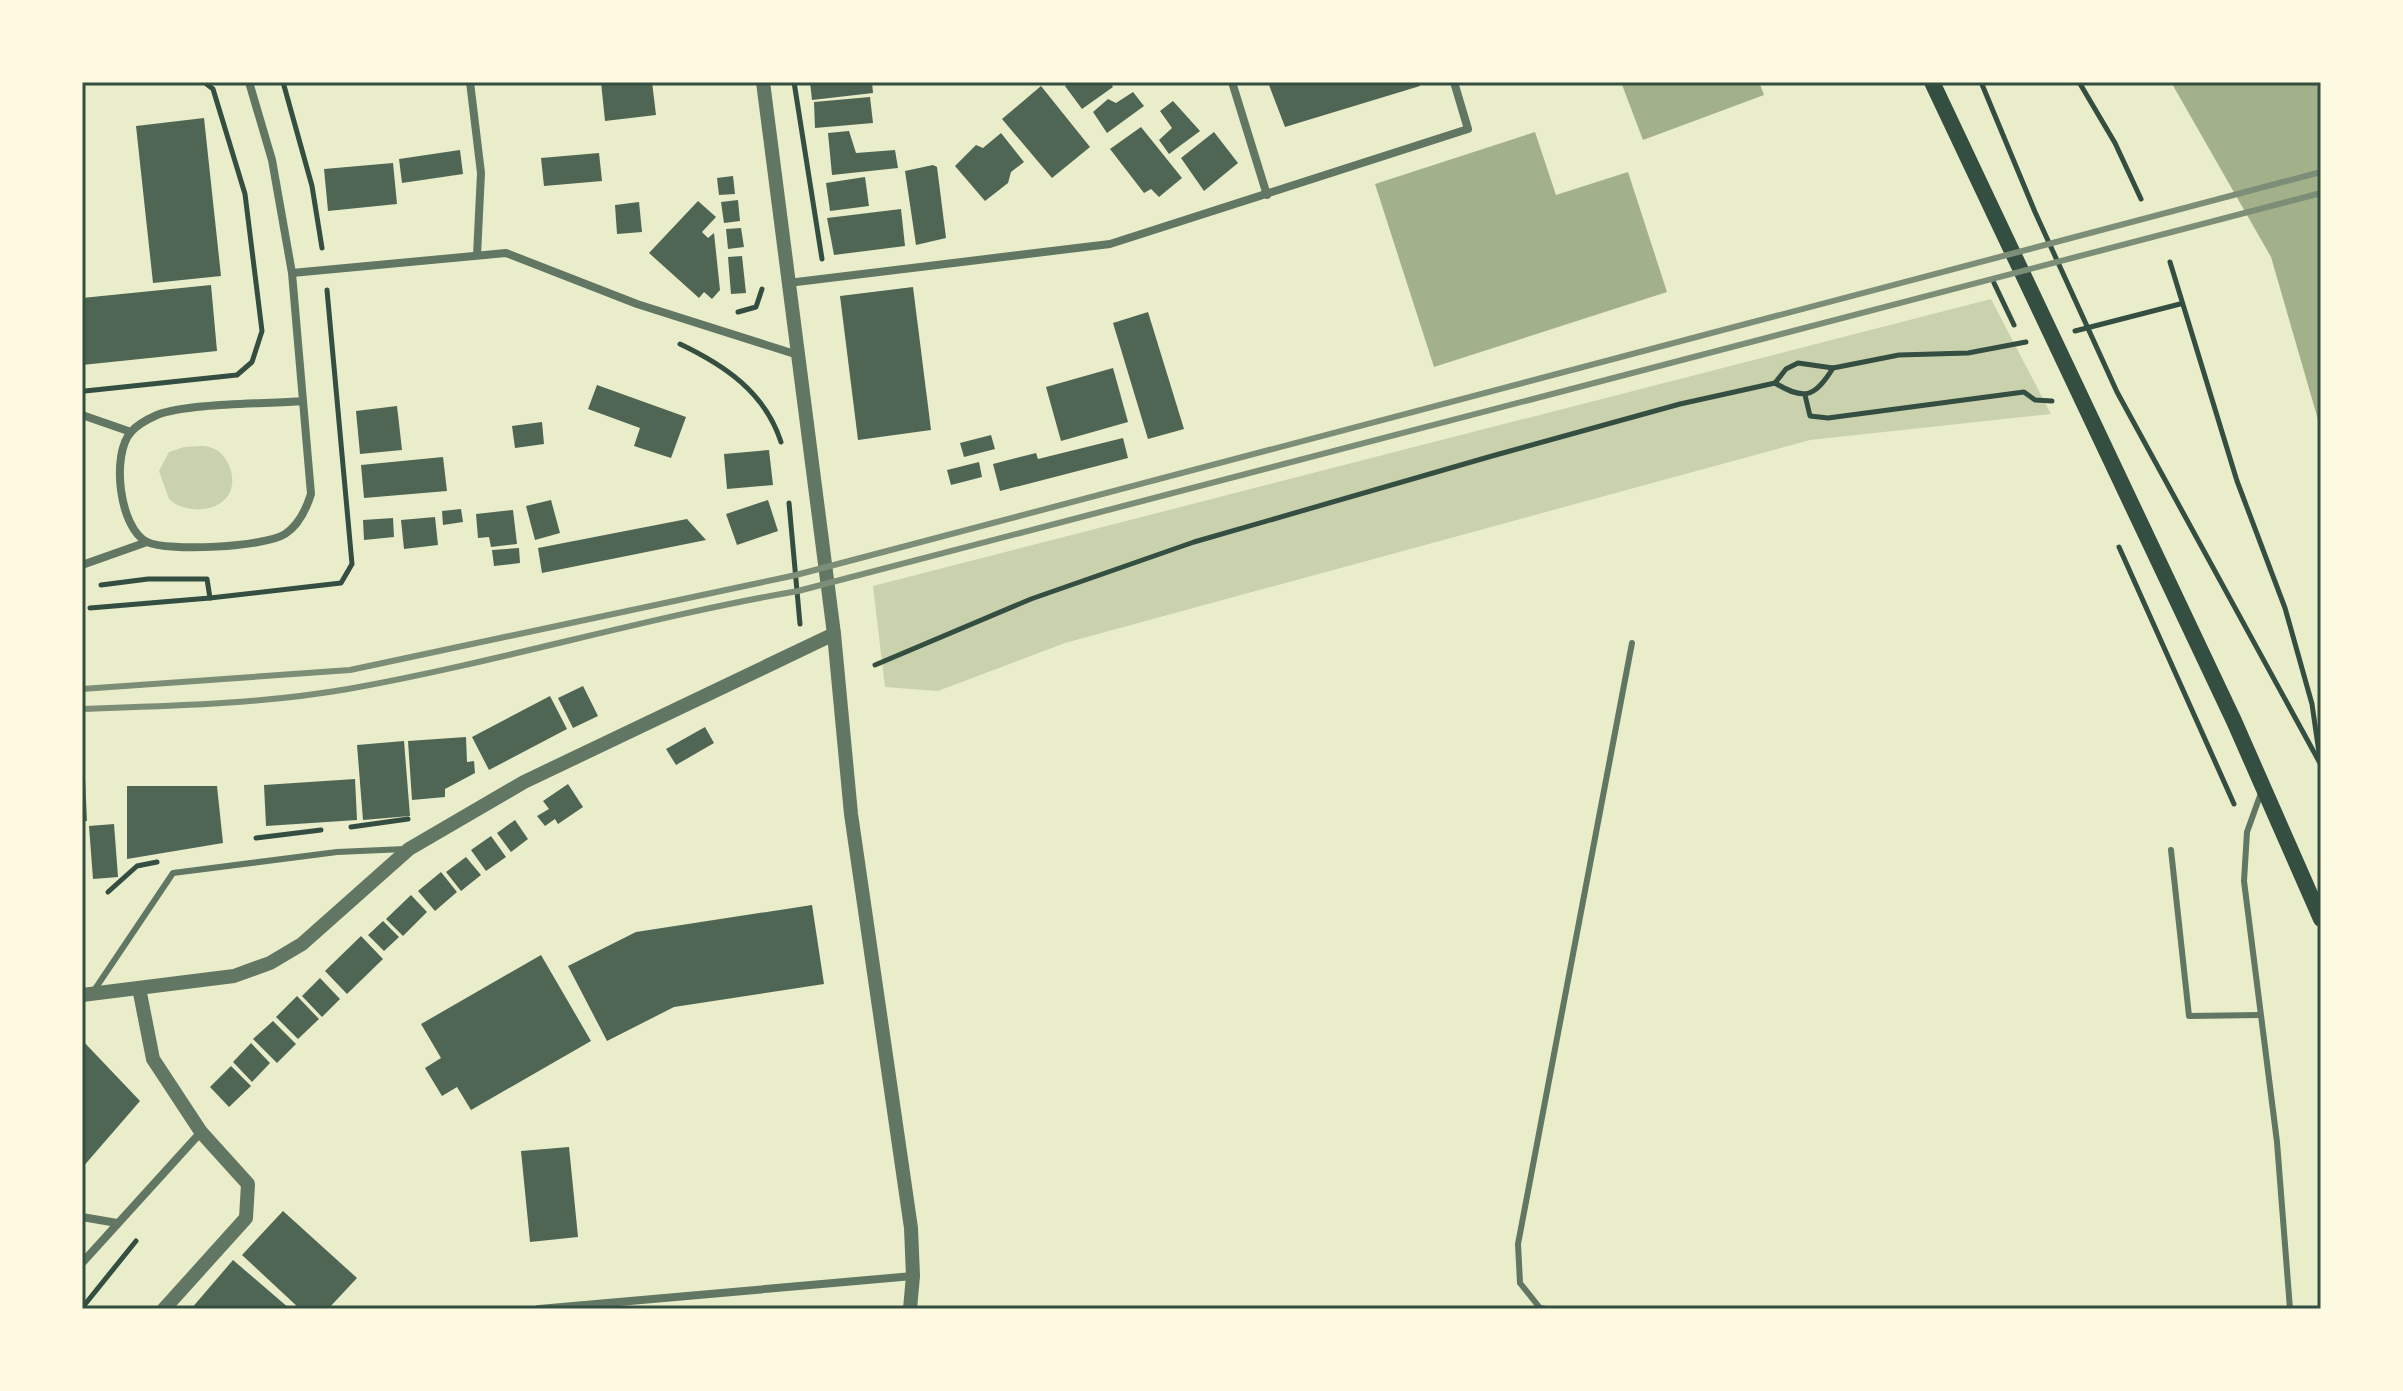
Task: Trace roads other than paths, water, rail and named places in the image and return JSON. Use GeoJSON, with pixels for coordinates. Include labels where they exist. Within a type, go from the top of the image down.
{"type":"FeatureCollection","features":[{"type":"Feature","properties":{"kind":"main road"},"geometry":{"type":"LineString","coordinates":[[1932,82],[2264,786],[2321,919]]}},
{"type":"Feature","properties":{"kind":"street"},"geometry":{"type":"LineString","coordinates":[[249,82],[272,160],[292,273],[311,494],[305,512],[286,533],[274,539],[171,548],[147,542],[129,527],[125,516],[120,457],[131,432],[158,415],[174,411],[302,401]]}},
{"type":"Feature","properties":{"kind":"street"},"geometry":{"type":"LineString","coordinates":[[470,82],[481,173],[477,255]]}},
{"type":"Feature","properties":{"kind":"street"},"geometry":{"type":"LineString","coordinates":[[763,82],[834,634],[851,814],[911,1228],[913,1276],[910,1309]]}},
{"type":"Feature","properties":{"kind":"street"},"geometry":{"type":"LineString","coordinates":[[1232,82],[1267,195]]}},
{"type":"Feature","properties":{"kind":"street"},"geometry":{"type":"LineString","coordinates":[[788,283],[1110,244],[1468,129],[1454,82]]}},
{"type":"Feature","properties":{"kind":"street"},"geometry":{"type":"LineString","coordinates":[[292,273],[506,253],[637,304],[798,355]]}},
{"type":"Feature","properties":{"kind":"street"},"geometry":{"type":"LineString","coordinates":[[82,415],[131,432]]}},
{"type":"Feature","properties":{"kind":"street"},"geometry":{"type":"LineString","coordinates":[[82,565],[147,542]]}},
{"type":"Feature","properties":{"kind":"street"},"geometry":{"type":"LineString","coordinates":[[87,994],[234,976],[270,963],[302,944],[409,849],[524,782],[834,634]]}},
{"type":"Feature","properties":{"kind":"street"},"geometry":{"type":"LineString","coordinates":[[139,988],[153,1059],[201,1132],[248,1184],[246,1218],[164,1309]]}},
{"type":"Feature","properties":{"kind":"street"},"geometry":{"type":"LineString","coordinates":[[82,1263],[201,1132]]}},
{"type":"Feature","properties":{"kind":"street"},"geometry":{"type":"LineString","coordinates":[[82,1217],[117,1223]]}},
{"type":"Feature","properties":{"kind":"street"},"geometry":{"type":"LineString","coordinates":[[539,1309],[913,1276]]}},
{"type":"Feature","properties":{"kind":"lane"},"geometry":{"type":"LineString","coordinates":[[1546,1309],[1540,1308],[1520,1283],[1518,1244],[1632,643]]}},
{"type":"Feature","properties":{"kind":"lane"},"geometry":{"type":"LineString","coordinates":[[2264,786],[2247,832],[2244,881],[2277,1142],[2290,1309]]}},
{"type":"Feature","properties":{"kind":"lane"},"geometry":{"type":"LineString","coordinates":[[87,994],[173,873],[337,852],[409,849]]}},
{"type":"Feature","properties":{"kind":"lane"},"geometry":{"type":"LineString","coordinates":[[2171,850],[2189,1016],[2260,1015]]}},
{"type":"Feature","properties":{"kind":"railway"},"geometry":{"type":"LineString","coordinates":[[82,689],[350,670],[796,575],[2321,172]]}},
{"type":"Feature","properties":{"kind":"railway"},"geometry":{"type":"LineString","coordinates":[[82,709],[249,701],[348,689],[461,666],[685,613],[798,591],[2321,193]]}}]}
